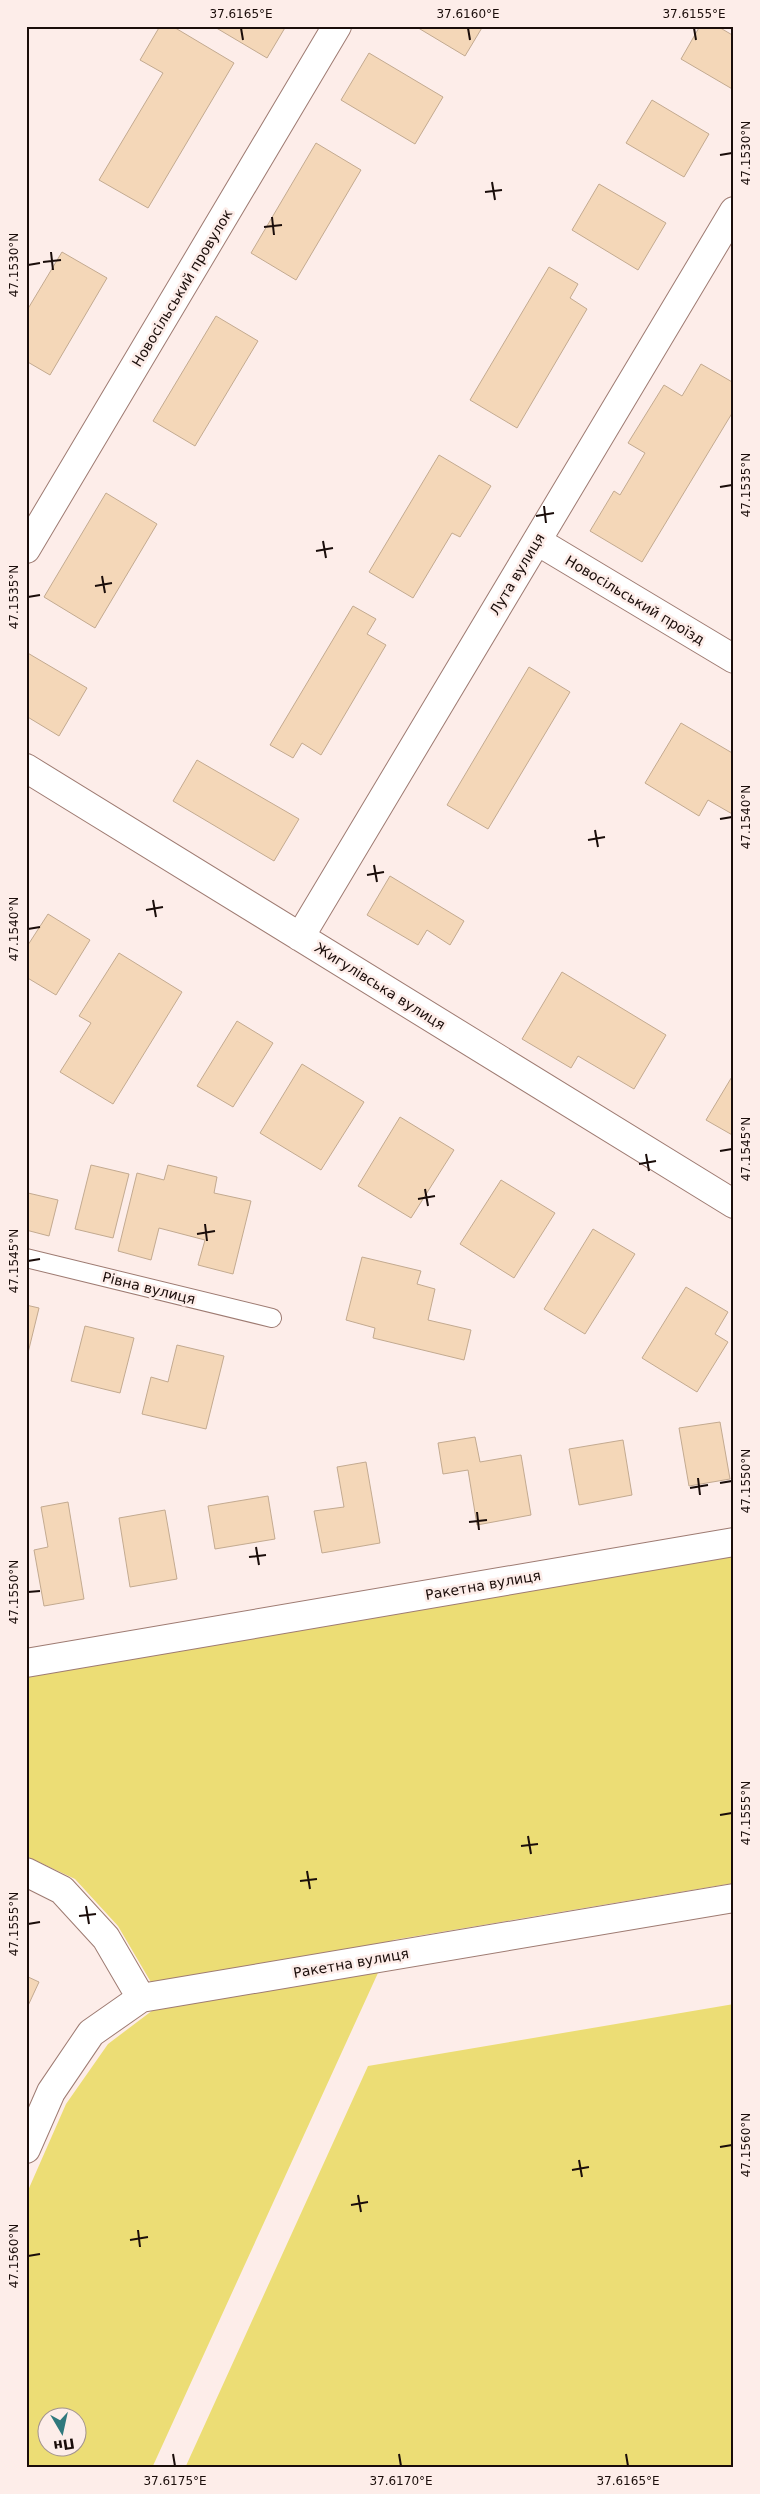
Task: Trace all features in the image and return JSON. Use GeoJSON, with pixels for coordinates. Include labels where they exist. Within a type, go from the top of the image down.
{"type":"FeatureCollection","features":[{"type":"Feature","properties":{"kind":"street","name":"Новосільський провулок"},"geometry":{"type":"LineString","coordinates":[[26,549],[337,26]]}},
{"type":"Feature","properties":{"kind":"street","name":"Лута вулиця"},"geometry":{"type":"LineString","coordinates":[[300,937],[734,211]]}},
{"type":"Feature","properties":{"kind":"street","name":"Новосільський проїзд"},"geometry":{"type":"LineString","coordinates":[[537,541],[734,659]]}},
{"type":"Feature","properties":{"kind":"street","name":"Жигулівська вулиця"},"geometry":{"type":"LineString","coordinates":[[26,768],[734,1204]]}},
{"type":"Feature","properties":{"kind":"street","name":"Ракетна вулиця"},"geometry":{"type":"LineString","coordinates":[[26,1663],[734,1542]]}},
{"type":"Feature","properties":{"kind":"street"},"geometry":{"type":"LineString","coordinates":[[26,1872],[62,1890],[106,1938],[141,1998],[91,2032],[51,2092],[26,2149]]}},
{"type":"Feature","properties":{"kind":"street","name":"Ракетна вулиця"},"geometry":{"type":"LineString","coordinates":[[141,1998],[734,1898]]}},
{"type":"Feature","properties":{"kind":"lane","name":"Рівна вулиця"},"geometry":{"type":"LineString","coordinates":[[26,1258],[272,1318]]}},
{"type":"Feature","properties":{"kind":"shaded area"},"geometry":{"type":"Polygon","coordinates":[[[734,1556],[734,1883],[393,1940],[152,2468],[26,2468],[26,2195],[66,2104],[108,2044],[157,2007],[152,1984],[118,1926],[75,1879],[26,1856],[26,1677],[734,1556]]]}},
{"type":"Feature","properties":{"kind":"shaded area"},"geometry":{"type":"Polygon","coordinates":[[[734,2004],[734,2468],[185,2468],[368,2066],[734,2004]]]}},
{"type":"Feature","properties":{"kind":"building"},"geometry":{"type":"Polygon","coordinates":[[[160,26],[172,26],[234,63],[148,208],[99,180],[163,73],[140,60],[160,26]]]}},
{"type":"Feature","properties":{"kind":"building"},"geometry":{"type":"Polygon","coordinates":[[[213,26],[286,26],[267,58],[213,26]]]}},
{"type":"Feature","properties":{"kind":"building"},"geometry":{"type":"Polygon","coordinates":[[[415,26],[483,26],[465,56],[415,26]]]}},
{"type":"Feature","properties":{"kind":"building"},"geometry":{"type":"Polygon","coordinates":[[[700,26],[717,26],[734,36],[734,90],[681,59],[700,26]]]}},
{"type":"Feature","properties":{"kind":"building"},"geometry":{"type":"Polygon","coordinates":[[[369,53],[443,97],[415,144],[341,100],[369,53]]]}},
{"type":"Feature","properties":{"kind":"building"},"geometry":{"type":"Polygon","coordinates":[[[652,100],[709,134],[684,177],[626,143],[652,100]]]}},
{"type":"Feature","properties":{"kind":"building"},"geometry":{"type":"Polygon","coordinates":[[[316,143],[361,170],[296,280],[251,253],[316,143]]]}},
{"type":"Feature","properties":{"kind":"building"},"geometry":{"type":"Polygon","coordinates":[[[599,184],[666,223],[638,270],[572,230],[599,184]]]}},
{"type":"Feature","properties":{"kind":"building"},"geometry":{"type":"Polygon","coordinates":[[[62,252],[107,278],[50,375],[26,361],[26,312],[62,252]]]}},
{"type":"Feature","properties":{"kind":"building"},"geometry":{"type":"Polygon","coordinates":[[[549,267],[578,284],[570,298],[587,309],[517,428],[470,400],[549,267]]]}},
{"type":"Feature","properties":{"kind":"building"},"geometry":{"type":"Polygon","coordinates":[[[216,316],[258,341],[195,446],[153,421],[216,316]]]}},
{"type":"Feature","properties":{"kind":"building"},"geometry":{"type":"Polygon","coordinates":[[[701,364],[734,383],[734,410],[642,562],[590,531],[614,491],[620,495],[645,453],[628,443],[664,385],[682,396],[701,364]]]}},
{"type":"Feature","properties":{"kind":"building"},"geometry":{"type":"Polygon","coordinates":[[[439,455],[491,486],[460,537],[452,533],[413,598],[369,572],[439,455]]]}},
{"type":"Feature","properties":{"kind":"building"},"geometry":{"type":"Polygon","coordinates":[[[106,493],[157,524],[95,628],[44,597],[106,493]]]}},
{"type":"Feature","properties":{"kind":"building"},"geometry":{"type":"Polygon","coordinates":[[[353,606],[376,619],[367,634],[386,645],[321,755],[302,743],[293,758],[270,745],[353,606]]]}},
{"type":"Feature","properties":{"kind":"building"},"geometry":{"type":"Polygon","coordinates":[[[26,652],[87,688],[59,736],[26,716],[26,652]]]}},
{"type":"Feature","properties":{"kind":"building"},"geometry":{"type":"Polygon","coordinates":[[[529,667],[570,692],[488,829],[447,805],[529,667]]]}},
{"type":"Feature","properties":{"kind":"building"},"geometry":{"type":"Polygon","coordinates":[[[681,723],[734,754],[734,815],[708,800],[699,816],[645,783],[681,723]]]}},
{"type":"Feature","properties":{"kind":"building"},"geometry":{"type":"Polygon","coordinates":[[[197,760],[299,819],[274,861],[173,801],[197,760]]]}},
{"type":"Feature","properties":{"kind":"building"},"geometry":{"type":"Polygon","coordinates":[[[390,876],[464,921],[450,945],[427,930],[418,945],[367,915],[390,876]]]}},
{"type":"Feature","properties":{"kind":"building"},"geometry":{"type":"Polygon","coordinates":[[[48,914],[90,940],[56,995],[26,977],[26,948],[48,914]]]}},
{"type":"Feature","properties":{"kind":"building"},"geometry":{"type":"Polygon","coordinates":[[[119,953],[182,992],[113,1104],[60,1072],[91,1023],[79,1016],[119,953]]]}},
{"type":"Feature","properties":{"kind":"building"},"geometry":{"type":"Polygon","coordinates":[[[562,972],[666,1035],[634,1089],[578,1056],[571,1068],[522,1039],[562,972]]]}},
{"type":"Feature","properties":{"kind":"building"},"geometry":{"type":"Polygon","coordinates":[[[237,1021],[273,1043],[233,1107],[197,1086],[237,1021]]]}},
{"type":"Feature","properties":{"kind":"building"},"geometry":{"type":"Polygon","coordinates":[[[302,1064],[364,1102],[321,1170],[260,1133],[302,1064]]]}},
{"type":"Feature","properties":{"kind":"building"},"geometry":{"type":"Polygon","coordinates":[[[734,1076],[734,1136],[706,1120],[734,1076]]]}},
{"type":"Feature","properties":{"kind":"building"},"geometry":{"type":"Polygon","coordinates":[[[400,1117],[454,1150],[411,1218],[358,1186],[400,1117]]]}},
{"type":"Feature","properties":{"kind":"building"},"geometry":{"type":"Polygon","coordinates":[[[91,1165],[129,1174],[113,1238],[75,1229],[91,1165]]]}},
{"type":"Feature","properties":{"kind":"building"},"geometry":{"type":"Polygon","coordinates":[[[168,1165],[217,1177],[214,1193],[251,1201],[233,1274],[198,1265],[205,1240],[159,1228],[151,1260],[118,1251],[137,1173],[164,1180],[168,1165]]]}},
{"type":"Feature","properties":{"kind":"building"},"geometry":{"type":"Polygon","coordinates":[[[501,1180],[555,1213],[514,1278],[460,1244],[501,1180]]]}},
{"type":"Feature","properties":{"kind":"building"},"geometry":{"type":"Polygon","coordinates":[[[28,1193],[58,1200],[49,1236],[26,1230],[28,1193]]]}},
{"type":"Feature","properties":{"kind":"building"},"geometry":{"type":"Polygon","coordinates":[[[593,1229],[635,1254],[585,1334],[544,1309],[593,1229]]]}},
{"type":"Feature","properties":{"kind":"building"},"geometry":{"type":"Polygon","coordinates":[[[362,1257],[421,1271],[417,1284],[435,1289],[428,1320],[471,1330],[464,1360],[373,1338],[375,1328],[346,1320],[362,1257]]]}},
{"type":"Feature","properties":{"kind":"building"},"geometry":{"type":"Polygon","coordinates":[[[686,1287],[728,1312],[715,1334],[728,1342],[697,1392],[642,1358],[686,1287]]]}},
{"type":"Feature","properties":{"kind":"building"},"geometry":{"type":"Polygon","coordinates":[[[26,1305],[39,1308],[26,1361],[26,1305]]]}},
{"type":"Feature","properties":{"kind":"building"},"geometry":{"type":"Polygon","coordinates":[[[85,1326],[134,1338],[120,1393],[71,1381],[85,1326]]]}},
{"type":"Feature","properties":{"kind":"building"},"geometry":{"type":"Polygon","coordinates":[[[177,1345],[224,1356],[206,1429],[142,1414],[151,1377],[168,1382],[177,1345]]]}},
{"type":"Feature","properties":{"kind":"building"},"geometry":{"type":"Polygon","coordinates":[[[720,1422],[730,1479],[689,1486],[679,1428],[720,1422]]]}},
{"type":"Feature","properties":{"kind":"building"},"geometry":{"type":"Polygon","coordinates":[[[475,1437],[480,1462],[521,1455],[531,1515],[477,1525],[468,1470],[443,1474],[438,1443],[475,1437]]]}},
{"type":"Feature","properties":{"kind":"building"},"geometry":{"type":"Polygon","coordinates":[[[623,1440],[632,1495],[579,1505],[569,1449],[623,1440]]]}},
{"type":"Feature","properties":{"kind":"building"},"geometry":{"type":"Polygon","coordinates":[[[366,1462],[380,1543],[322,1553],[314,1511],[344,1507],[337,1467],[366,1462]]]}},
{"type":"Feature","properties":{"kind":"building"},"geometry":{"type":"Polygon","coordinates":[[[268,1496],[275,1539],[215,1549],[208,1506],[268,1496]]]}},
{"type":"Feature","properties":{"kind":"building"},"geometry":{"type":"Polygon","coordinates":[[[68,1502],[84,1599],[44,1606],[34,1550],[48,1547],[41,1507],[68,1502]]]}},
{"type":"Feature","properties":{"kind":"building"},"geometry":{"type":"Polygon","coordinates":[[[165,1510],[177,1579],[130,1587],[119,1518],[165,1510]]]}},
{"type":"Feature","properties":{"kind":"building"},"geometry":{"type":"Polygon","coordinates":[[[26,1976],[39,1982],[26,2010],[26,1976]]]}}]}
